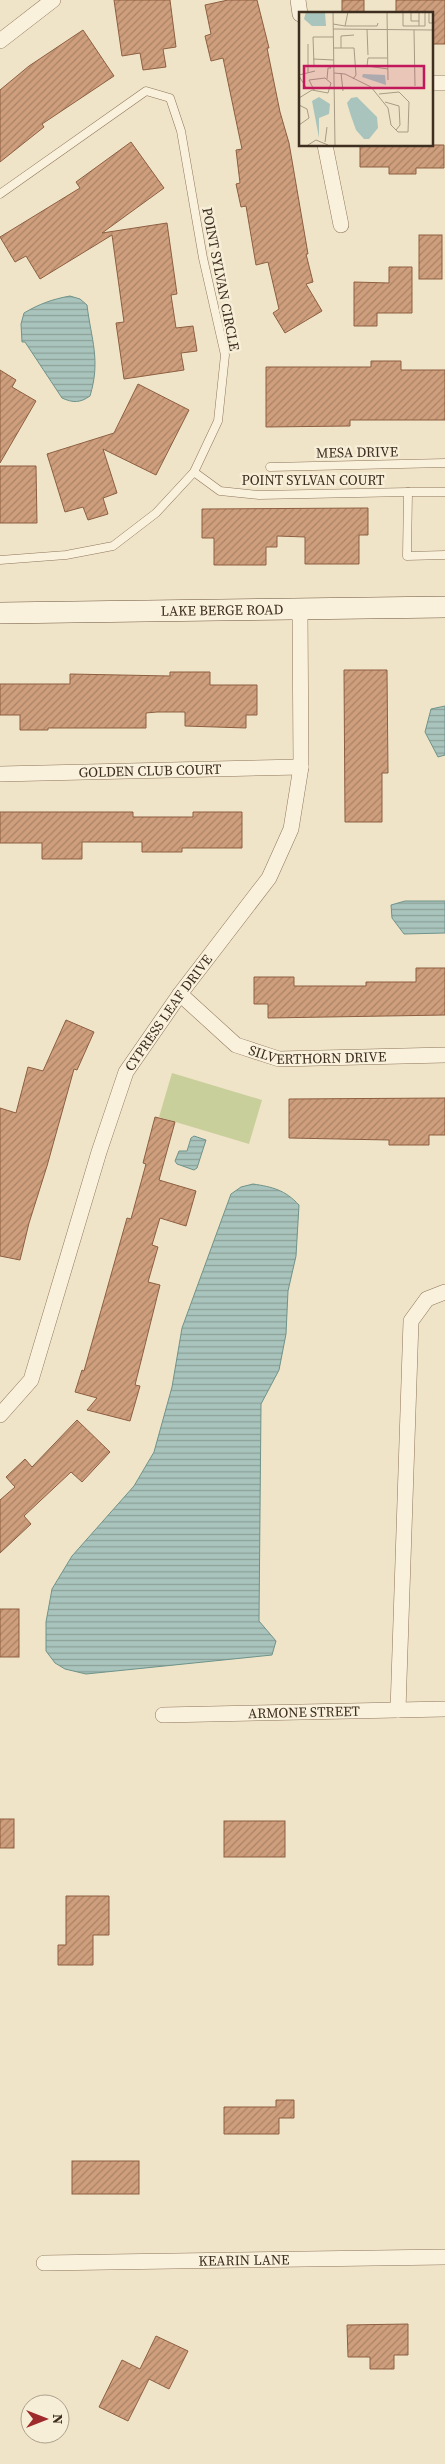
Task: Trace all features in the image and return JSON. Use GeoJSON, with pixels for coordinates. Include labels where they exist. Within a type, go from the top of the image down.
{"type":"FeatureCollection","features":[{"type":"Feature","properties":{"kind":"street"},"geometry":{"type":"LineString","coordinates":[[0,41],[53,0]]}},
{"type":"Feature","properties":{"kind":"street"},"geometry":{"type":"LineString","coordinates":[[432,83],[445,83]]}},
{"type":"Feature","properties":{"kind":"street"},"geometry":{"type":"LineString","coordinates":[[325,146],[341,225]]}},
{"type":"Feature","properties":{"kind":"street","name":"LAKE BERGE ROAD"},"geometry":{"type":"LineString","coordinates":[[0,613],[445,608]]}},
{"type":"Feature","properties":{"kind":"street","name":"CYPRESS LEAF DRIVE"},"geometry":{"type":"LineString","coordinates":[[0,1415],[31,1380],[99,1152],[126,1072],[180,994],[269,878],[291,829],[301,767],[300,609]]}},
{"type":"Feature","properties":{"kind":"street","name":"GOLDEN CLUB COURT"},"geometry":{"type":"LineString","coordinates":[[0,774],[301,767]]}},
{"type":"Feature","properties":{"kind":"street","name":"SILVERTHORN DRIVE"},"geometry":{"type":"LineString","coordinates":[[180,994],[236,1045],[279,1059],[445,1055]]}},
{"type":"Feature","properties":{"kind":"street"},"geometry":{"type":"LineString","coordinates":[[398,1710],[411,1321],[428,1299],[445,1292]]}},
{"type":"Feature","properties":{"kind":"street","name":"ARMONE STREET"},"geometry":{"type":"LineString","coordinates":[[163,1715],[445,1709]]}},
{"type":"Feature","properties":{"kind":"street","name":"KEARIN LANE"},"geometry":{"type":"LineString","coordinates":[[44,2263],[445,2257]]}},
{"type":"Feature","properties":{"kind":"lane","name":"POINT SYLVAN CIRCLE"},"geometry":{"type":"LineString","coordinates":[[0,194],[146,92],[170,98],[181,131],[202,258],[225,355],[218,421],[194,472],[156,513],[113,546],[66,555],[0,560]]}},
{"type":"Feature","properties":{"kind":"lane","name":"MESA DRIVE"},"geometry":{"type":"LineString","coordinates":[[270,467],[445,463]]}},
{"type":"Feature","properties":{"kind":"lane","name":"POINT SYLVAN COURT"},"geometry":{"type":"LineString","coordinates":[[194,472],[220,490],[259,495],[445,492]]}},
{"type":"Feature","properties":{"kind":"lane"},"geometry":{"type":"LineString","coordinates":[[408,492],[406,556],[445,555]]}},
{"type":"Feature","properties":{"kind":"green space"},"geometry":{"type":"Polygon","coordinates":[[[172,1073],[262,1100],[249,1144],[159,1117],[172,1073]]]}},
{"type":"Feature","properties":{"kind":"water"},"geometry":{"type":"Polygon","coordinates":[[[70,296],[80,299],[87,305],[95,360],[95,371],[90,396],[76,402],[62,398],[25,342],[22,342],[21,324],[24,313],[46,302],[70,296]]]}},
{"type":"Feature","properties":{"kind":"water"},"geometry":{"type":"Polygon","coordinates":[[[445,706],[445,755],[438,757],[425,732],[431,709],[445,706]]]}},
{"type":"Feature","properties":{"kind":"water"},"geometry":{"type":"Polygon","coordinates":[[[405,901],[445,901],[445,933],[404,934],[392,918],[391,905],[405,901]]]}},
{"type":"Feature","properties":{"kind":"water"},"geometry":{"type":"Polygon","coordinates":[[[194,1136],[206,1140],[197,1168],[194,1170],[177,1164],[175,1161],[179,1151],[187,1151],[191,1138],[194,1136]]]}},
{"type":"Feature","properties":{"kind":"water"},"geometry":{"type":"Polygon","coordinates":[[[253,1184],[278,1190],[289,1196],[299,1205],[296,1256],[288,1291],[286,1334],[279,1370],[261,1404],[259,1621],[276,1641],[272,1655],[86,1674],[65,1669],[55,1663],[46,1651],[46,1622],[52,1589],[72,1556],[134,1486],[154,1452],[172,1387],[182,1328],[231,1194],[241,1187],[253,1184]]]}},
{"type":"Feature","properties":{"kind":"building"},"geometry":{"type":"Polygon","coordinates":[[[114,0],[170,0],[176,47],[163,49],[166,67],[143,70],[140,53],[122,56],[114,0]]]}},
{"type":"Feature","properties":{"kind":"building"},"geometry":{"type":"Polygon","coordinates":[[[228,0],[257,0],[269,48],[267,48],[280,112],[289,143],[308,254],[306,254],[313,282],[306,284],[322,311],[285,333],[273,313],[279,309],[268,262],[256,265],[246,206],[241,207],[236,184],[240,183],[236,150],[242,149],[223,58],[211,61],[205,36],[211,34],[205,5],[228,0]]]}},
{"type":"Feature","properties":{"kind":"building"},"geometry":{"type":"Polygon","coordinates":[[[342,0],[364,0],[364,12],[342,12],[342,0]]]}},
{"type":"Feature","properties":{"kind":"building"},"geometry":{"type":"Polygon","coordinates":[[[396,0],[445,0],[445,44],[432,44],[432,12],[396,12],[396,0]]]}},
{"type":"Feature","properties":{"kind":"building"},"geometry":{"type":"Polygon","coordinates":[[[83,30],[114,76],[42,124],[44,127],[0,162],[0,90],[29,66],[83,30]]]}},
{"type":"Feature","properties":{"kind":"building"},"geometry":{"type":"Polygon","coordinates":[[[131,142],[164,188],[102,233],[167,223],[177,294],[171,295],[176,328],[193,326],[197,351],[181,353],[184,370],[124,379],[116,323],[124,322],[112,235],[40,279],[26,256],[15,262],[0,237],[80,188],[76,182],[131,142]]]}},
{"type":"Feature","properties":{"kind":"building"},"geometry":{"type":"Polygon","coordinates":[[[444,145],[444,168],[416,168],[416,174],[389,174],[389,167],[360,167],[360,146],[444,145]]]}},
{"type":"Feature","properties":{"kind":"building"},"geometry":{"type":"Polygon","coordinates":[[[419,235],[442,235],[442,279],[419,279],[419,235]]]}},
{"type":"Feature","properties":{"kind":"building"},"geometry":{"type":"Polygon","coordinates":[[[389,267],[412,267],[412,313],[377,313],[377,326],[354,326],[354,282],[389,283],[389,267]]]}},
{"type":"Feature","properties":{"kind":"building"},"geometry":{"type":"Polygon","coordinates":[[[371,361],[401,361],[401,370],[445,370],[445,420],[350,420],[350,426],[266,427],[266,367],[371,367],[371,361]]]}},
{"type":"Feature","properties":{"kind":"building"},"geometry":{"type":"Polygon","coordinates":[[[0,370],[16,380],[12,387],[36,401],[0,463],[0,370]]]}},
{"type":"Feature","properties":{"kind":"building"},"geometry":{"type":"Polygon","coordinates":[[[138,384],[189,410],[156,475],[103,449],[117,493],[103,498],[108,514],[88,520],[83,507],[65,512],[47,454],[114,433],[138,384]]]}},
{"type":"Feature","properties":{"kind":"building"},"geometry":{"type":"Polygon","coordinates":[[[0,466],[36,466],[37,523],[0,523],[0,466]]]}},
{"type":"Feature","properties":{"kind":"building"},"geometry":{"type":"Polygon","coordinates":[[[368,508],[368,535],[359,535],[359,564],[305,564],[305,537],[277,536],[277,547],[266,547],[266,565],[214,565],[214,538],[202,538],[202,509],[368,508]]]}},
{"type":"Feature","properties":{"kind":"building"},"geometry":{"type":"Polygon","coordinates":[[[344,670],[387,670],[388,773],[382,773],[382,822],[345,822],[344,670]]]}},
{"type":"Feature","properties":{"kind":"building"},"geometry":{"type":"Polygon","coordinates":[[[170,672],[210,672],[210,685],[257,685],[257,715],[246,715],[246,728],[185,726],[185,712],[157,712],[146,713],[146,728],[48,728],[48,730],[20,730],[20,715],[0,715],[0,684],[70,684],[70,674],[170,676],[170,672]]]}},
{"type":"Feature","properties":{"kind":"building"},"geometry":{"type":"Polygon","coordinates":[[[0,812],[133,812],[133,817],[193,817],[193,812],[242,812],[242,848],[182,848],[182,852],[142,852],[142,842],[82,842],[82,859],[42,859],[42,843],[0,843],[0,812]]]}},
{"type":"Feature","properties":{"kind":"building"},"geometry":{"type":"Polygon","coordinates":[[[416,968],[445,968],[445,1015],[268,1018],[268,1004],[254,1004],[254,977],[294,977],[294,986],[366,986],[366,982],[416,982],[416,968]]]}},
{"type":"Feature","properties":{"kind":"building"},"geometry":{"type":"Polygon","coordinates":[[[66,1020],[94,1032],[77,1070],[74,1069],[20,1260],[0,1256],[0,1108],[16,1113],[28,1067],[43,1071],[66,1020]]]}},
{"type":"Feature","properties":{"kind":"building"},"geometry":{"type":"Polygon","coordinates":[[[445,1098],[445,1135],[429,1135],[429,1145],[389,1145],[389,1140],[289,1138],[289,1099],[445,1098]]]}},
{"type":"Feature","properties":{"kind":"building"},"geometry":{"type":"Polygon","coordinates":[[[155,1117],[175,1122],[159,1180],[196,1191],[186,1226],[160,1218],[152,1245],[158,1247],[148,1282],[160,1285],[135,1385],[140,1386],[130,1421],[87,1410],[97,1398],[75,1392],[82,1370],[84,1371],[127,1218],[131,1219],[146,1164],[143,1163],[155,1117]]]}},
{"type":"Feature","properties":{"kind":"building"},"geometry":{"type":"Polygon","coordinates":[[[77,1420],[110,1452],[82,1482],[71,1472],[24,1516],[31,1524],[0,1553],[0,1500],[15,1487],[6,1477],[25,1459],[32,1467],[77,1420]]]}},
{"type":"Feature","properties":{"kind":"building"},"geometry":{"type":"Polygon","coordinates":[[[0,1609],[19,1609],[19,1657],[0,1657],[0,1609]]]}},
{"type":"Feature","properties":{"kind":"building"},"geometry":{"type":"Polygon","coordinates":[[[0,1819],[14,1819],[14,1848],[0,1848],[0,1819]]]}},
{"type":"Feature","properties":{"kind":"building"},"geometry":{"type":"Polygon","coordinates":[[[224,1821],[285,1821],[285,1857],[224,1857],[224,1821]]]}},
{"type":"Feature","properties":{"kind":"building"},"geometry":{"type":"Polygon","coordinates":[[[66,1896],[109,1896],[109,1935],[93,1935],[93,1965],[58,1965],[58,1945],[66,1945],[66,1896]]]}},
{"type":"Feature","properties":{"kind":"building"},"geometry":{"type":"Polygon","coordinates":[[[276,2100],[294,2100],[294,2118],[279,2118],[279,2134],[224,2134],[224,2107],[276,2107],[276,2100]]]}},
{"type":"Feature","properties":{"kind":"building"},"geometry":{"type":"Polygon","coordinates":[[[72,2161],[139,2161],[139,2194],[72,2194],[72,2161]]]}},
{"type":"Feature","properties":{"kind":"building"},"geometry":{"type":"Polygon","coordinates":[[[408,2324],[408,2355],[394,2355],[394,2369],[370,2369],[370,2357],[348,2357],[347,2325],[408,2324]]]}},
{"type":"Feature","properties":{"kind":"building"},"geometry":{"type":"Polygon","coordinates":[[[156,2336],[188,2351],[169,2389],[149,2379],[128,2421],[99,2407],[122,2360],[140,2369],[156,2336]]]}}]}
